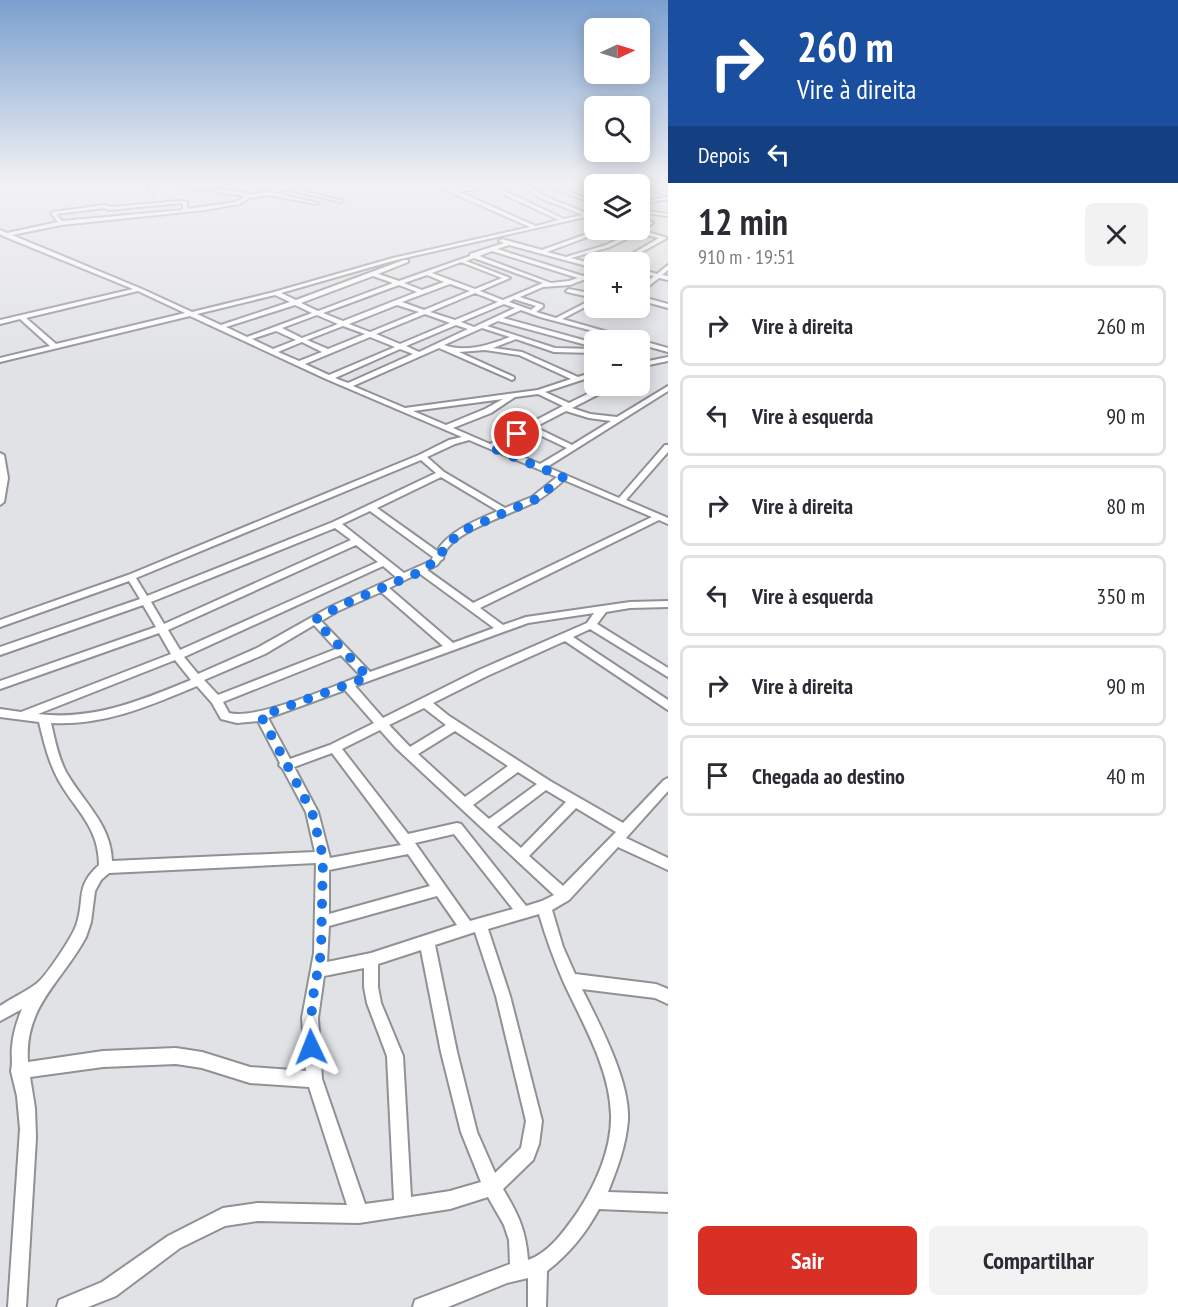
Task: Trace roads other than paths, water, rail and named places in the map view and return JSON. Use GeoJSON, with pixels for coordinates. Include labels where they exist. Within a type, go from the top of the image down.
{"type":"FeatureCollection","features":[{"type":"Feature","properties":{"kind":"street"},"geometry":{"type":"LineString","coordinates":[[37,247],[140,290],[301,363],[328,378],[663,519]]}},
{"type":"Feature","properties":{"kind":"street"},"geometry":{"type":"LineString","coordinates":[[221,327],[324,293],[417,255],[453,247]]}},
{"type":"Feature","properties":{"kind":"street"},"geometry":{"type":"LineString","coordinates":[[247,339],[496,247]]}},
{"type":"Feature","properties":{"kind":"street"},"geometry":{"type":"LineString","coordinates":[[526,247],[584,263]]}},
{"type":"Feature","properties":{"kind":"street"},"geometry":{"type":"LineString","coordinates":[[544,251],[555,247]]}},
{"type":"Feature","properties":{"kind":"street"},"geometry":{"type":"LineString","coordinates":[[568,258],[605,247]]}},
{"type":"Feature","properties":{"kind":"street"},"geometry":{"type":"LineString","coordinates":[[490,249],[584,278]]}},
{"type":"Feature","properties":{"kind":"street"},"geometry":{"type":"LineString","coordinates":[[472,255],[549,284]]}},
{"type":"Feature","properties":{"kind":"street"},"geometry":{"type":"LineString","coordinates":[[301,363],[507,278],[460,260]]}},
{"type":"Feature","properties":{"kind":"street"},"geometry":{"type":"LineString","coordinates":[[0,360],[276,293],[372,265],[401,263]]}},
{"type":"Feature","properties":{"kind":"street"},"geometry":{"type":"LineString","coordinates":[[650,283],[668,267]]}},
{"type":"Feature","properties":{"kind":"street"},"geometry":{"type":"LineString","coordinates":[[415,271],[531,312],[597,330]]}},
{"type":"Feature","properties":{"kind":"street"},"geometry":{"type":"LineString","coordinates":[[347,272],[363,278]]}},
{"type":"Feature","properties":{"kind":"street"},"geometry":{"type":"LineString","coordinates":[[374,274],[424,292]]}},
{"type":"Feature","properties":{"kind":"street"},"geometry":{"type":"LineString","coordinates":[[650,274],[668,278]]}},
{"type":"Feature","properties":{"kind":"street"},"geometry":{"type":"LineString","coordinates":[[328,378],[514,297],[549,284],[566,284],[584,278]]}},
{"type":"Feature","properties":{"kind":"street"},"geometry":{"type":"LineString","coordinates":[[274,351],[449,282]]}},
{"type":"Feature","properties":{"kind":"street"},"geometry":{"type":"LineString","coordinates":[[0,322],[124,291],[140,290]]}},
{"type":"Feature","properties":{"kind":"street"},"geometry":{"type":"LineString","coordinates":[[569,291],[584,294]]}},
{"type":"Feature","properties":{"kind":"street"},"geometry":{"type":"LineString","coordinates":[[276,293],[319,314],[419,354]]}},
{"type":"Feature","properties":{"kind":"street"},"geometry":{"type":"LineString","coordinates":[[324,293],[358,304]]}},
{"type":"Feature","properties":{"kind":"street"},"geometry":{"type":"LineString","coordinates":[[514,297],[541,306],[531,312]]}},
{"type":"Feature","properties":{"kind":"street"},"geometry":{"type":"LineString","coordinates":[[650,301],[668,306]]}},
{"type":"Feature","properties":{"kind":"street"},"geometry":{"type":"LineString","coordinates":[[399,303],[474,329]]}},
{"type":"Feature","properties":{"kind":"street"},"geometry":{"type":"LineString","coordinates":[[558,319],[584,306]]}},
{"type":"Feature","properties":{"kind":"street"},"geometry":{"type":"LineString","coordinates":[[366,308],[375,311]]}},
{"type":"Feature","properties":{"kind":"street"},"geometry":{"type":"LineString","coordinates":[[348,386],[521,308]]}},
{"type":"Feature","properties":{"kind":"street"},"geometry":{"type":"LineString","coordinates":[[479,311],[584,342]]}},
{"type":"Feature","properties":{"kind":"street"},"geometry":{"type":"LineString","coordinates":[[21,317],[55,347]]}},
{"type":"Feature","properties":{"kind":"street"},"geometry":{"type":"LineString","coordinates":[[482,326],[561,351],[584,351]]}},
{"type":"Feature","properties":{"kind":"street"},"geometry":{"type":"LineString","coordinates":[[278,329],[327,352]]}},
{"type":"Feature","properties":{"kind":"street"},"geometry":{"type":"LineString","coordinates":[[429,333],[439,344],[448,349],[512,378]]}},
{"type":"Feature","properties":{"kind":"street"},"geometry":{"type":"LineString","coordinates":[[488,349],[516,337]]}},
{"type":"Feature","properties":{"kind":"street"},"geometry":{"type":"LineString","coordinates":[[650,345],[668,350]]}},
{"type":"Feature","properties":{"kind":"street"},"geometry":{"type":"LineString","coordinates":[[448,349],[488,349],[520,353],[577,379]]}},
{"type":"Feature","properties":{"kind":"street"},"geometry":{"type":"LineString","coordinates":[[650,357],[668,359]]}},
{"type":"Feature","properties":{"kind":"street"},"geometry":{"type":"LineString","coordinates":[[650,362],[668,359]]}},
{"type":"Feature","properties":{"kind":"street"},"geometry":{"type":"LineString","coordinates":[[405,410],[482,398],[512,397],[538,392],[584,377]]}},
{"type":"Feature","properties":{"kind":"street"},"geometry":{"type":"LineString","coordinates":[[540,468],[668,387]]}},
{"type":"Feature","properties":{"kind":"street"},"geometry":{"type":"LineString","coordinates":[[538,392],[589,416],[617,420]]}},
{"type":"Feature","properties":{"kind":"street"},"geometry":{"type":"LineString","coordinates":[[490,447],[590,396]]}},
{"type":"Feature","properties":{"kind":"street"},"geometry":{"type":"LineString","coordinates":[[450,430],[512,397]]}},
{"type":"Feature","properties":{"kind":"street"},"geometry":{"type":"LineString","coordinates":[[530,427],[571,447]]}},
{"type":"Feature","properties":{"kind":"street"},"geometry":{"type":"LineString","coordinates":[[450,430],[453,442]]}},
{"type":"Feature","properties":{"kind":"street"},"geometry":{"type":"LineString","coordinates":[[0,624],[131,577],[422,457],[453,442],[469,438]]}},
{"type":"Feature","properties":{"kind":"street"},"geometry":{"type":"LineString","coordinates":[[621,501],[668,447]]}},
{"type":"Feature","properties":{"kind":"street"},"geometry":{"type":"LineString","coordinates":[[0,455],[4,478],[0,502]]}},
{"type":"Feature","properties":{"kind":"street"},"geometry":{"type":"LineString","coordinates":[[422,457],[441,474],[505,512]]}},
{"type":"Feature","properties":{"kind":"street"},"geometry":{"type":"LineString","coordinates":[[0,651],[145,601],[336,524],[441,474]]}},
{"type":"Feature","properties":{"kind":"street"},"geometry":{"type":"LineString","coordinates":[[7,716],[70,722],[97,719],[198,680],[261,651],[315,620],[403,577],[422,571],[440,557],[447,543],[477,523],[541,496],[563,477]]}},
{"type":"Feature","properties":{"kind":"street"},"geometry":{"type":"LineString","coordinates":[[371,508],[440,557]]}},
{"type":"Feature","properties":{"kind":"street"},"geometry":{"type":"LineString","coordinates":[[472,608],[663,519]]}},
{"type":"Feature","properties":{"kind":"street"},"geometry":{"type":"LineString","coordinates":[[336,524],[403,577]]}},
{"type":"Feature","properties":{"kind":"street"},"geometry":{"type":"LineString","coordinates":[[0,685],[163,628],[357,541]]}},
{"type":"Feature","properties":{"kind":"street"},"geometry":{"type":"LineString","coordinates":[[7,716],[178,655],[385,562]]}},
{"type":"Feature","properties":{"kind":"street"},"geometry":{"type":"LineString","coordinates":[[422,571],[501,628]]}},
{"type":"Feature","properties":{"kind":"street"},"geometry":{"type":"LineString","coordinates":[[131,577],[178,655],[216,700],[225,716],[231,718],[261,716],[501,628],[554,615],[630,605],[668,604]]}},
{"type":"Feature","properties":{"kind":"street"},"geometry":{"type":"LineString","coordinates":[[382,588],[450,646]]}},
{"type":"Feature","properties":{"kind":"street"},"geometry":{"type":"LineString","coordinates":[[285,765],[334,748],[383,725],[424,702],[591,626],[602,610]]}},
{"type":"Feature","properties":{"kind":"street"},"geometry":{"type":"LineString","coordinates":[[315,620],[368,677]]}},
{"type":"Feature","properties":{"kind":"street"},"geometry":{"type":"LineString","coordinates":[[591,626],[668,673]]}},
{"type":"Feature","properties":{"kind":"street"},"geometry":{"type":"LineString","coordinates":[[565,636],[668,706]]}},
{"type":"Feature","properties":{"kind":"street"},"geometry":{"type":"LineString","coordinates":[[216,700],[343,650]]}},
{"type":"Feature","properties":{"kind":"street"},"geometry":{"type":"LineString","coordinates":[[348,686],[410,753],[564,896]]}},
{"type":"Feature","properties":{"kind":"street"},"geometry":{"type":"LineString","coordinates":[[424,702],[621,835],[668,864]]}},
{"type":"Feature","properties":{"kind":"street"},"geometry":{"type":"LineString","coordinates":[[261,716],[312,812],[324,861],[322,922],[310,1018],[314,1079],[359,1214]]}},
{"type":"Feature","properties":{"kind":"street"},"geometry":{"type":"LineString","coordinates":[[44,719],[51,752],[58,769],[98,827],[105,851],[106,867]]}},
{"type":"Feature","properties":{"kind":"street"},"geometry":{"type":"LineString","coordinates":[[410,753],[456,725]]}},
{"type":"Feature","properties":{"kind":"street"},"geometry":{"type":"LineString","coordinates":[[66,1307],[109,1289],[190,1232],[223,1217],[257,1212],[359,1214],[450,1200],[492,1187],[527,1154],[531,1144],[534,1121],[503,996],[473,926],[441,888],[334,748]]}},
{"type":"Feature","properties":{"kind":"street"},"geometry":{"type":"LineString","coordinates":[[465,804],[518,765]]}},
{"type":"Feature","properties":{"kind":"street"},"geometry":{"type":"LineString","coordinates":[[317,971],[371,960],[473,926],[544,907],[564,896],[668,783]]}},
{"type":"Feature","properties":{"kind":"street"},"geometry":{"type":"LineString","coordinates":[[489,826],[546,784]]}},
{"type":"Feature","properties":{"kind":"street"},"geometry":{"type":"LineString","coordinates":[[522,855],[574,802]]}},
{"type":"Feature","properties":{"kind":"street"},"geometry":{"type":"LineString","coordinates":[[17,1307],[28,1155],[28,1119],[19,1071],[18,1051],[22,1026],[40,990],[81,932],[87,888],[93,878],[106,867],[324,861],[408,844],[457,828],[523,912]]}},
{"type":"Feature","properties":{"kind":"street"},"geometry":{"type":"LineString","coordinates":[[322,922],[441,888]]}},
{"type":"Feature","properties":{"kind":"street"},"geometry":{"type":"LineString","coordinates":[[422,1307],[449,1303],[555,1254],[570,1238],[595,1200],[619,1136],[621,1120],[613,1078],[573,981],[561,961],[544,907]]}},
{"type":"Feature","properties":{"kind":"street"},"geometry":{"type":"LineString","coordinates":[[427,942],[449,1052],[469,1132],[492,1187],[512,1221],[529,1268],[537,1307]]}},
{"type":"Feature","properties":{"kind":"street"},"geometry":{"type":"LineString","coordinates":[[371,960],[371,987],[374,1003],[395,1056],[403,1207]]}},
{"type":"Feature","properties":{"kind":"street"},"geometry":{"type":"LineString","coordinates":[[573,981],[656,991],[668,997]]}},
{"type":"Feature","properties":{"kind":"street"},"geometry":{"type":"LineString","coordinates":[[0,1014],[40,990]]}},
{"type":"Feature","properties":{"kind":"street"},"geometry":{"type":"LineString","coordinates":[[19,1071],[96,1059],[176,1056],[202,1060],[250,1076],[314,1079]]}},
{"type":"Feature","properties":{"kind":"street"},"geometry":{"type":"LineString","coordinates":[[595,1200],[668,1203]]}}]}
